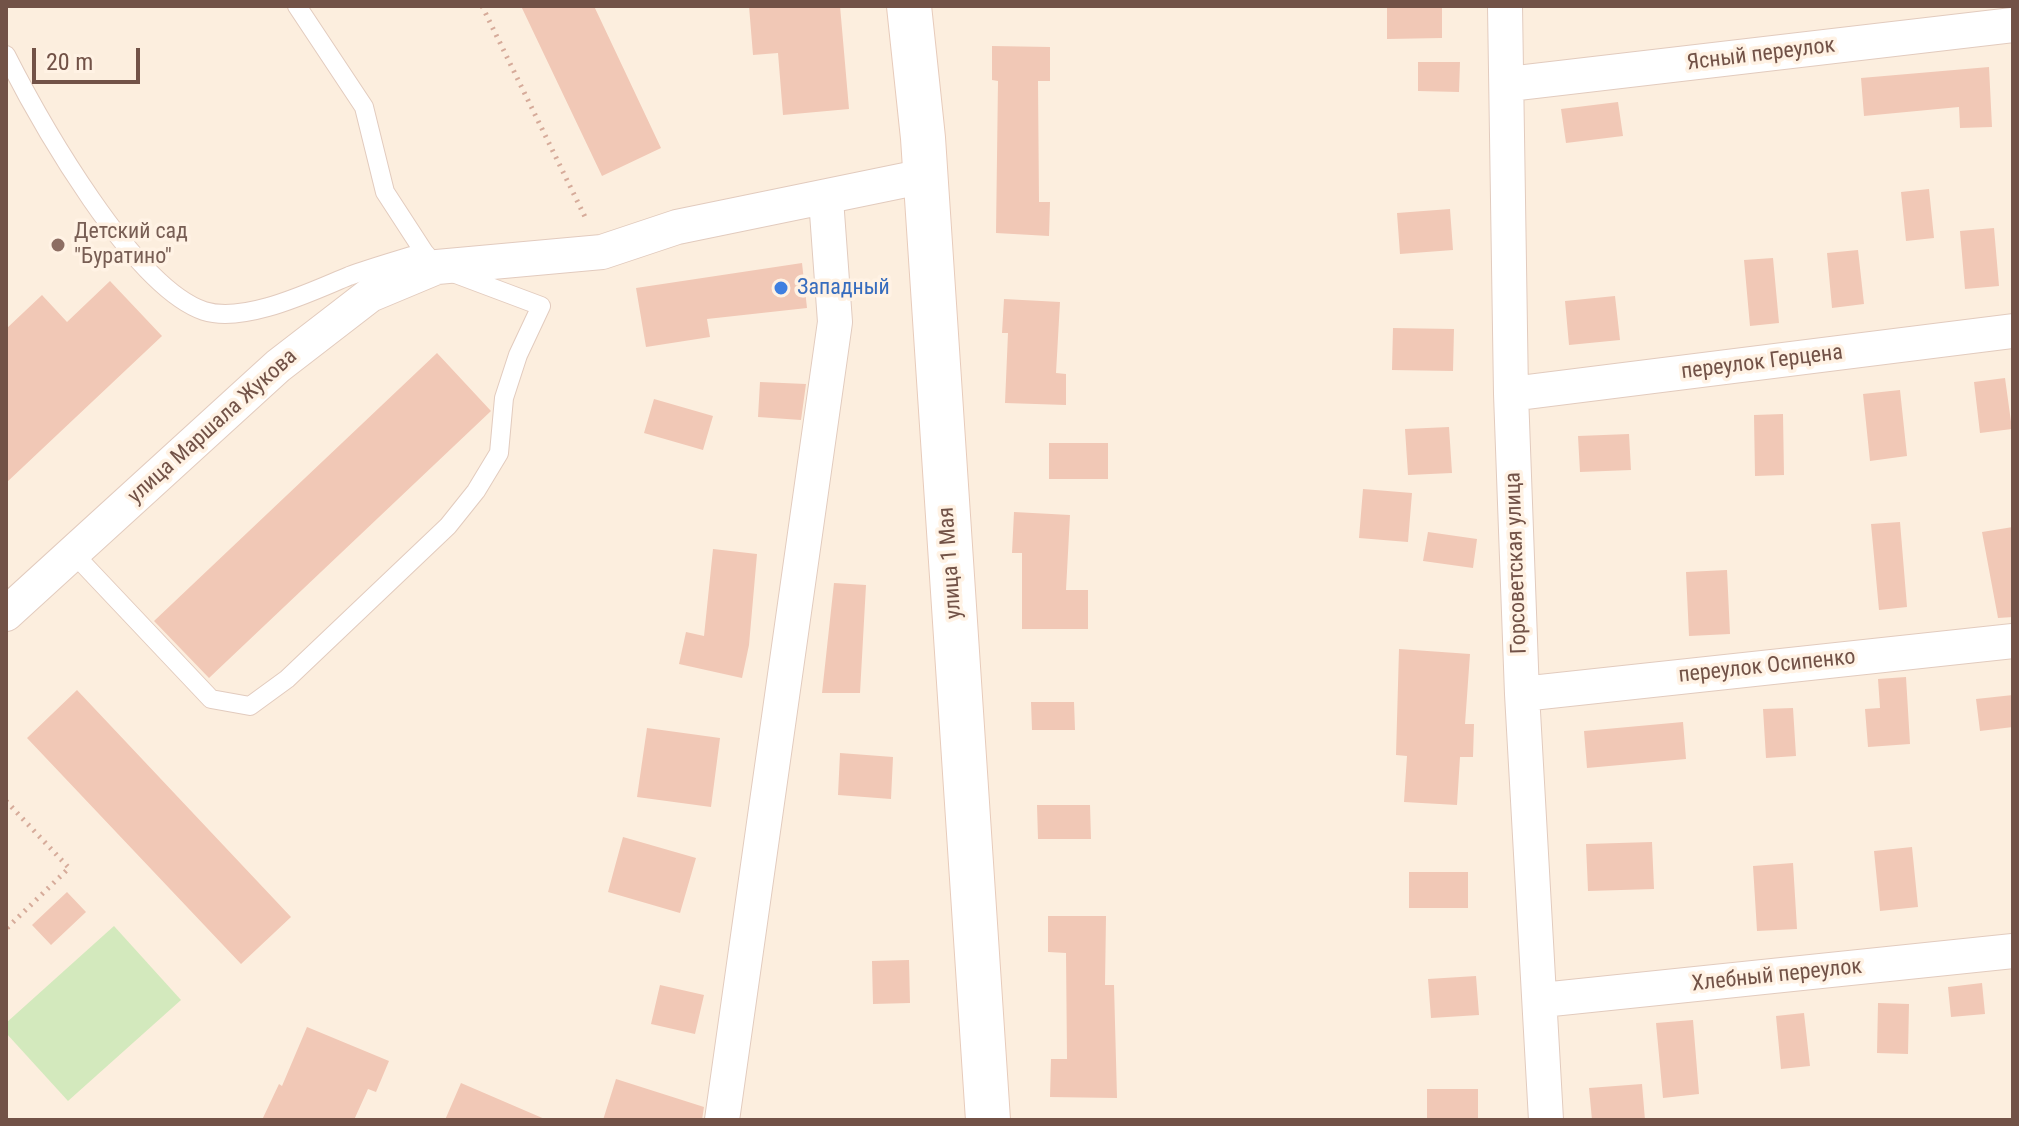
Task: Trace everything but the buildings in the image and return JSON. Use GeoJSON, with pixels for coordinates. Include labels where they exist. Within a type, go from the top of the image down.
{"type":"FeatureCollection","features":[{"type":"Feature","properties":{"kind":"main road","name":"улица 1 Мая"},"geometry":{"type":"LineString","coordinates":[[909,6],[925,176],[988,1120]]}},
{"type":"Feature","properties":{"kind":"street","name":"Горсоветская улица"},"geometry":{"type":"LineString","coordinates":[[1505,6],[1509,84],[1511,394],[1522,694],[1542,1000],[1546,1120]]}},
{"type":"Feature","properties":{"kind":"street","name":"Ясный переулок"},"geometry":{"type":"LineString","coordinates":[[1509,84],[2013,25]]}},
{"type":"Feature","properties":{"kind":"street","name":"улица Маршала Жукова"},"geometry":{"type":"LineString","coordinates":[[6,614],[278,366],[370,295],[430,260],[602,252],[677,227],[826,199],[925,176]]}},
{"type":"Feature","properties":{"kind":"street"},"geometry":{"type":"LineString","coordinates":[[722,1120],[835,322],[826,199]]}},
{"type":"Feature","properties":{"kind":"street","name":"переулок Герцена"},"geometry":{"type":"LineString","coordinates":[[1511,394],[2013,331]]}},
{"type":"Feature","properties":{"kind":"street","name":"переулок Осипенко"},"geometry":{"type":"LineString","coordinates":[[1522,694],[2013,641]]}},
{"type":"Feature","properties":{"kind":"street","name":"Хлебный переулок"},"geometry":{"type":"LineString","coordinates":[[1542,1000],[2013,951]]}},
{"type":"Feature","properties":{"kind":"lane"},"geometry":{"type":"LineString","coordinates":[[297,6],[364,107],[385,192],[430,260]]}},
{"type":"Feature","properties":{"kind":"lane"},"geometry":{"type":"LineString","coordinates":[[6,55],[115,234],[152,278],[204,311],[244,311],[304,297],[350,276],[430,260],[541,306],[518,355],[504,398],[499,453],[476,491],[448,526],[287,679],[250,706],[211,699],[73,553]]}},
{"type":"Feature","properties":{"kind":"path"},"geometry":{"type":"LineString","coordinates":[[482,6],[602,252]]}},
{"type":"Feature","properties":{"kind":"path"},"geometry":{"type":"LineString","coordinates":[[6,801],[69,868],[6,929]]}},
{"type":"Feature","properties":{"kind":"green space"},"geometry":{"type":"Polygon","coordinates":[[[114,926],[181,1000],[68,1101],[6,1033],[6,1023],[114,926]]]}},
{"type":"Feature","properties":{"kind":"place","name":"Детский сад \"Буратино\""},"geometry":{"type":"Point","coordinates":[58,245]}},
{"type":"Feature","properties":{"kind":"place","name":"Западный"},"geometry":{"type":"Point","coordinates":[781,288]}}]}
